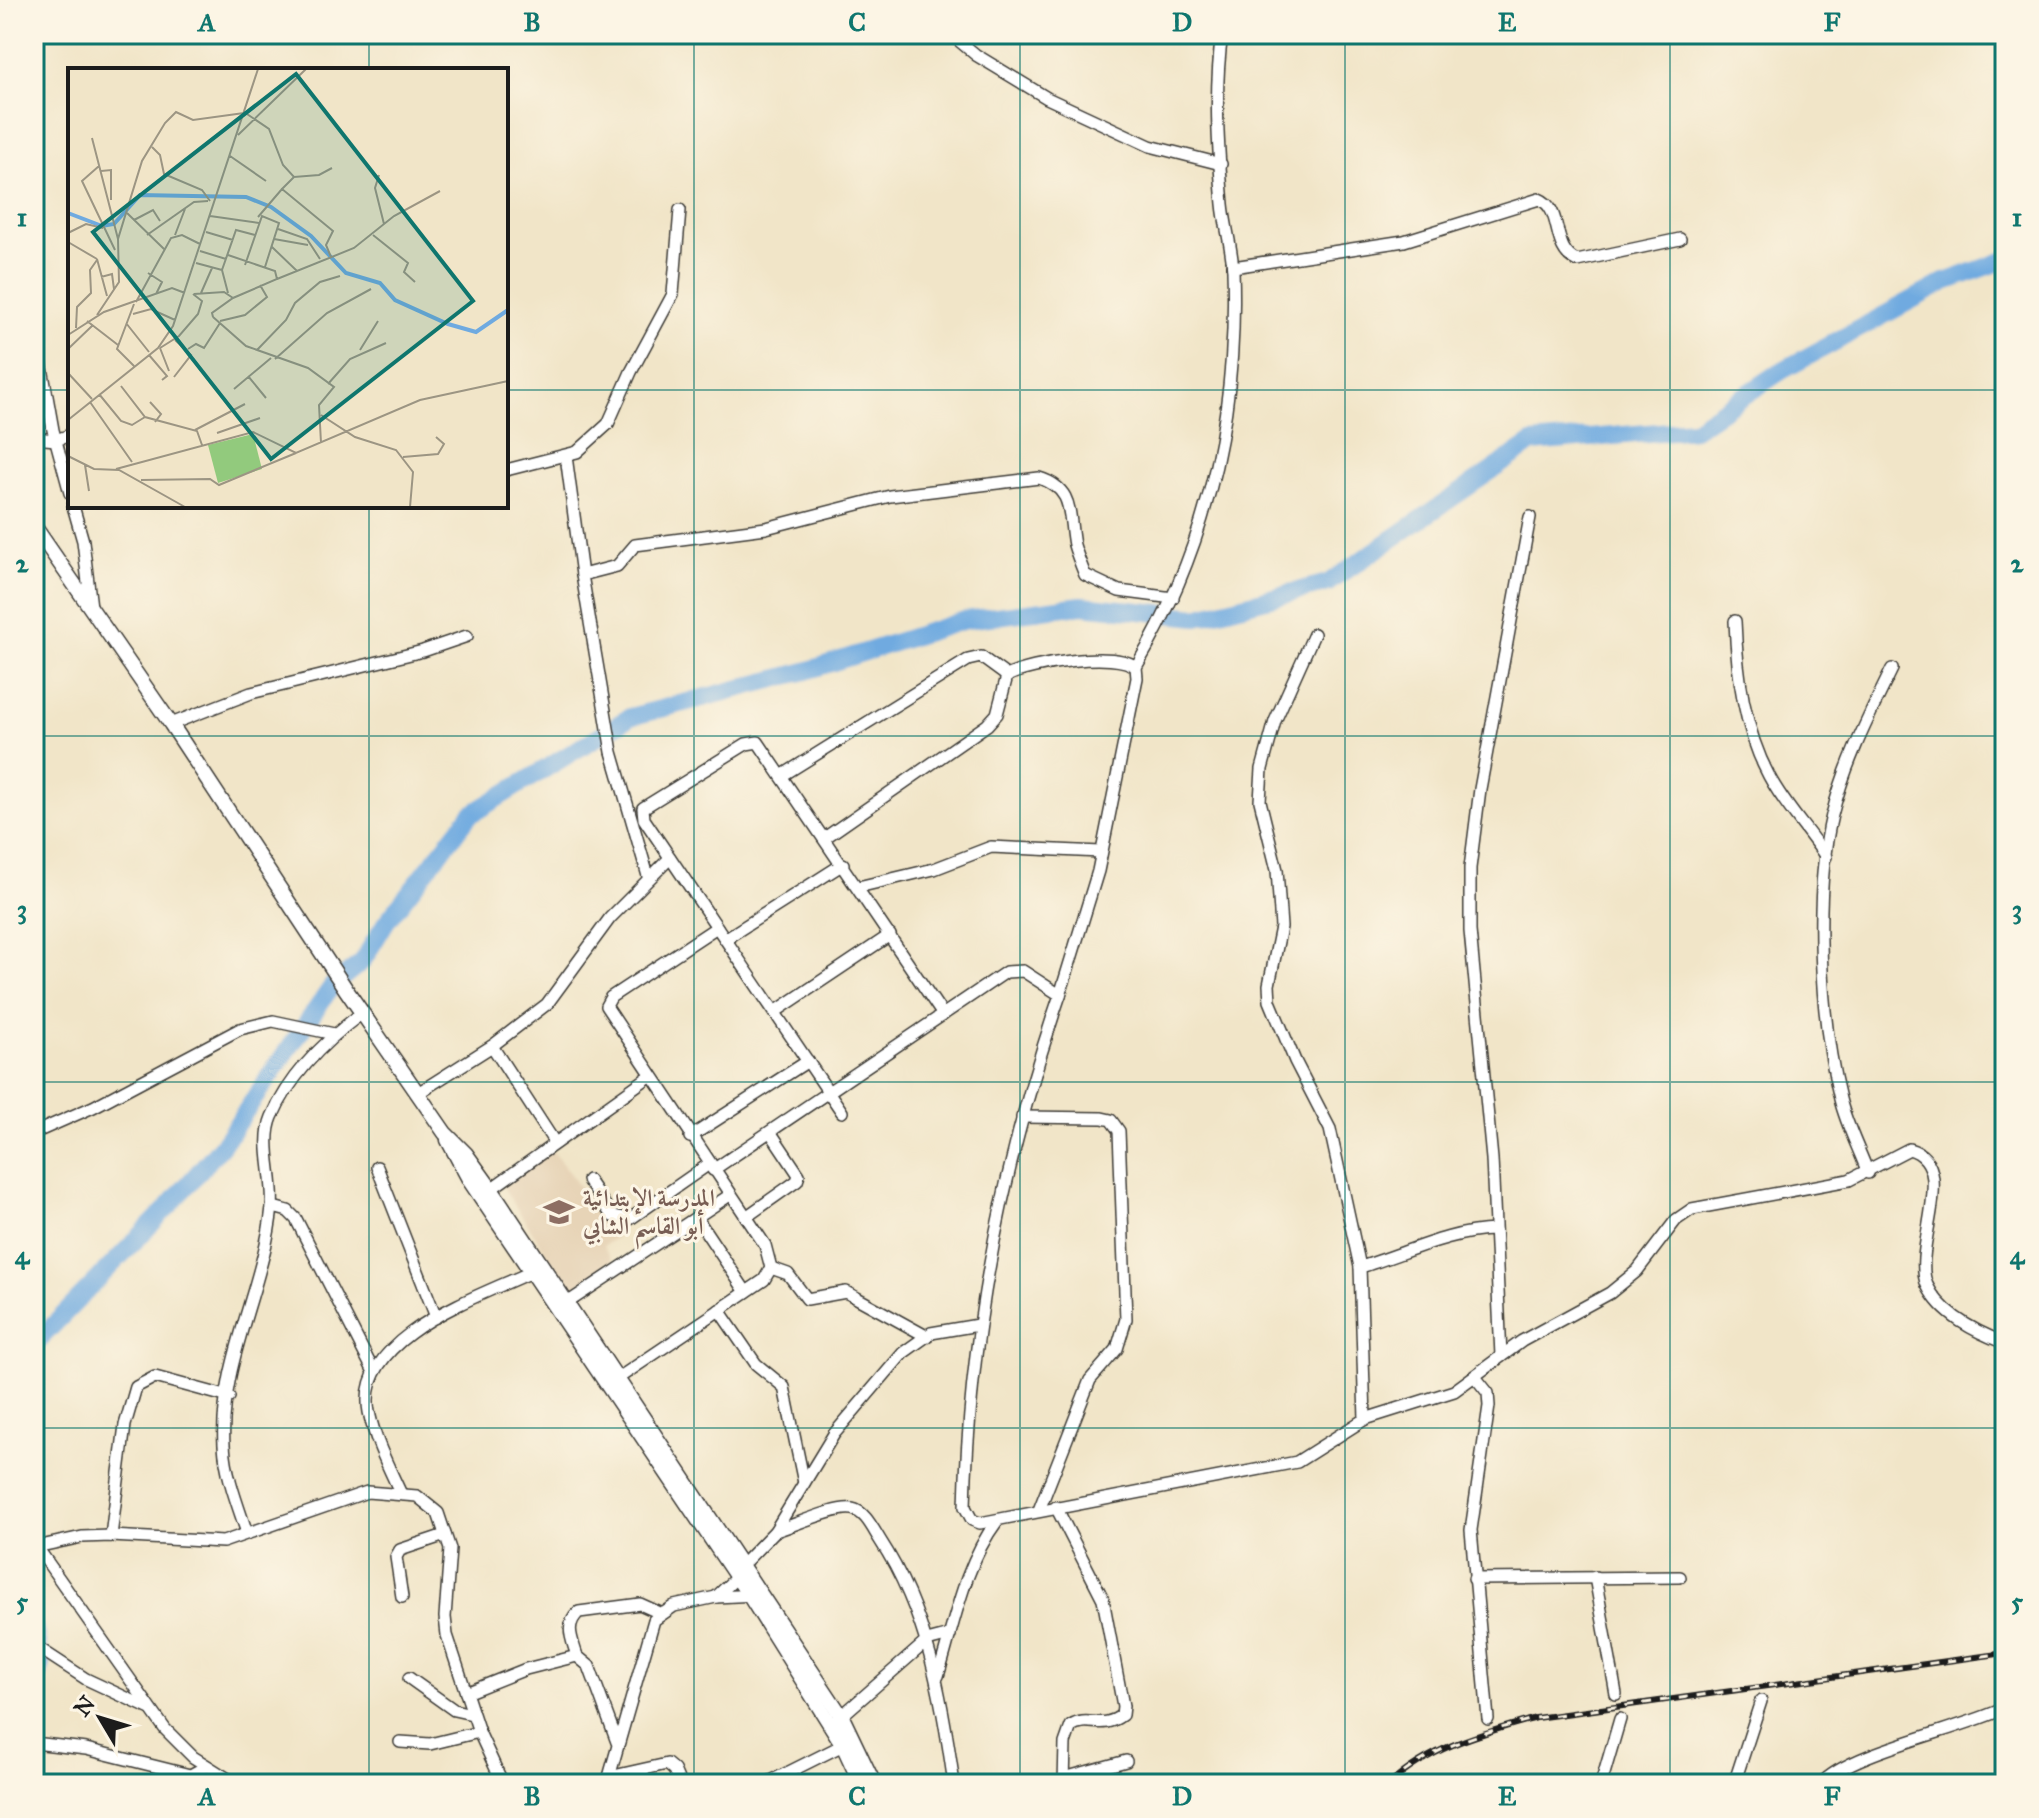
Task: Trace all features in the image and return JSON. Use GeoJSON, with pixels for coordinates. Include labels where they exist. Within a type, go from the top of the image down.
{"type":"FeatureCollection","features":[{"type":"Feature","properties":{"kind":"main road"},"geometry":{"type":"LineString","coordinates":[[34,526],[171,724],[362,1013],[445,1133],[466,1154],[491,1189],[741,1570],[874,1784]]}},
{"type":"Feature","properties":{"kind":"main road"},"geometry":{"type":"LineString","coordinates":[[445,1133],[456,1159],[531,1272],[741,1570]]}},
{"type":"Feature","properties":{"kind":"main road"},"geometry":{"type":"LineString","coordinates":[[836,1720],[843,1745],[861,1784]]}},
{"type":"Feature","properties":{"kind":"street"},"geometry":{"type":"LineString","coordinates":[[951,34],[976,55],[1047,98],[1150,146],[1221,164]]}},
{"type":"Feature","properties":{"kind":"street"},"geometry":{"type":"LineString","coordinates":[[1222,34],[1216,73],[1221,164],[1233,267],[1232,342],[1225,431],[1212,489],[1173,598],[1136,667],[1137,678],[1101,852],[1022,1117],[978,1325],[965,1507],[972,1520],[980,1523],[997,1521],[1039,1510],[1297,1462],[1365,1419],[1431,1401],[1476,1378],[1501,1356],[1610,1293],[1637,1271],[1676,1220],[1692,1209],[1849,1180],[1868,1173],[1894,1154],[1909,1149],[1926,1159],[1934,1176],[1926,1238],[1927,1284],[1946,1310],[1964,1323],[2005,1343]]}},
{"type":"Feature","properties":{"kind":"street"},"geometry":{"type":"LineString","coordinates":[[1233,267],[1404,241],[1539,199],[1550,207],[1564,251],[1577,261],[1680,239]]}},
{"type":"Feature","properties":{"kind":"street"},"geometry":{"type":"LineString","coordinates":[[508,470],[566,456],[587,445],[608,424],[631,372],[667,311],[673,294],[680,210]]}},
{"type":"Feature","properties":{"kind":"street"},"geometry":{"type":"LineString","coordinates":[[34,323],[56,440],[68,485]]}},
{"type":"Feature","properties":{"kind":"street"},"geometry":{"type":"LineString","coordinates":[[34,438],[56,440],[68,436]]}},
{"type":"Feature","properties":{"kind":"street"},"geometry":{"type":"LineString","coordinates":[[566,456],[582,575],[612,752],[648,876]]}},
{"type":"Feature","properties":{"kind":"street"},"geometry":{"type":"LineString","coordinates":[[582,575],[617,566],[635,545],[766,528],[890,496],[1039,478],[1056,483],[1068,502],[1075,546],[1085,575],[1119,591],[1173,598]]}},
{"type":"Feature","properties":{"kind":"street"},"geometry":{"type":"LineString","coordinates":[[74,508],[83,541],[91,608]]}},
{"type":"Feature","properties":{"kind":"street"},"geometry":{"type":"LineString","coordinates":[[1501,1356],[1495,1230],[1470,931],[1470,868],[1480,789],[1530,517]]}},
{"type":"Feature","properties":{"kind":"street"},"geometry":{"type":"LineString","coordinates":[[1735,621],[1740,682],[1755,747],[1770,779],[1826,857]]}},
{"type":"Feature","properties":{"kind":"street"},"geometry":{"type":"LineString","coordinates":[[1314,634],[1275,721],[1262,769],[1260,801],[1277,870],[1280,913],[1270,1001],[1305,1083],[1327,1118],[1360,1267],[1365,1419]]}},
{"type":"Feature","properties":{"kind":"street"},"geometry":{"type":"LineString","coordinates":[[171,724],[251,693],[423,651],[467,636]]}},
{"type":"Feature","properties":{"kind":"street"},"geometry":{"type":"LineString","coordinates":[[783,775],[968,660],[981,657],[1007,676]]}},
{"type":"Feature","properties":{"kind":"street"},"geometry":{"type":"LineString","coordinates":[[1007,676],[1040,666],[1115,658],[1136,667]]}},
{"type":"Feature","properties":{"kind":"street"},"geometry":{"type":"LineString","coordinates":[[1868,1173],[1840,1101],[1828,1038],[1822,940],[1826,857],[1832,817],[1842,783],[1892,669]]}},
{"type":"Feature","properties":{"kind":"street"},"geometry":{"type":"LineString","coordinates":[[826,837],[987,725],[997,714],[1007,676]]}},
{"type":"Feature","properties":{"kind":"street"},"geometry":{"type":"LineString","coordinates":[[842,1112],[642,816],[646,806],[753,741],[761,744],[943,1015]]}},
{"type":"Feature","properties":{"kind":"street"},"geometry":{"type":"LineString","coordinates":[[858,887],[934,869],[991,847],[1101,852]]}},
{"type":"Feature","properties":{"kind":"street"},"geometry":{"type":"LineString","coordinates":[[418,1093],[492,1046],[547,1004],[610,918],[648,876],[670,858]]}},
{"type":"Feature","properties":{"kind":"street"},"geometry":{"type":"LineString","coordinates":[[725,939],[843,864]]}},
{"type":"Feature","properties":{"kind":"street"},"geometry":{"type":"LineString","coordinates":[[617,1379],[764,1280],[771,1268],[770,1255],[746,1217],[607,1010],[608,1001],[717,927]]}},
{"type":"Feature","properties":{"kind":"street"},"geometry":{"type":"LineString","coordinates":[[775,1012],[890,935]]}},
{"type":"Feature","properties":{"kind":"street"},"geometry":{"type":"LineString","coordinates":[[588,1180],[612,1216],[630,1219],[830,1094],[995,977],[1014,970],[1032,975],[1060,995]]}},
{"type":"Feature","properties":{"kind":"street"},"geometry":{"type":"LineString","coordinates":[[247,1533],[229,1480],[224,1442],[229,1397],[273,1207],[270,1122],[280,1100],[334,1034],[362,1013]]}},
{"type":"Feature","properties":{"kind":"street"},"geometry":{"type":"LineString","coordinates":[[34,1133],[93,1107],[240,1029],[273,1021],[334,1034]]}},
{"type":"Feature","properties":{"kind":"street"},"geometry":{"type":"LineString","coordinates":[[492,1046],[555,1143]]}},
{"type":"Feature","properties":{"kind":"street"},"geometry":{"type":"LineString","coordinates":[[690,1137],[808,1061]]}},
{"type":"Feature","properties":{"kind":"street"},"geometry":{"type":"LineString","coordinates":[[491,1189],[650,1076]]}},
{"type":"Feature","properties":{"kind":"street"},"geometry":{"type":"LineString","coordinates":[[1022,1117],[1102,1118],[1111,1120],[1119,1131],[1126,1319],[1123,1338],[1090,1380],[1039,1510]]}},
{"type":"Feature","properties":{"kind":"street"},"geometry":{"type":"LineString","coordinates":[[746,1217],[797,1181],[799,1175],[771,1133]]}},
{"type":"Feature","properties":{"kind":"street"},"geometry":{"type":"LineString","coordinates":[[377,1167],[436,1317]]}},
{"type":"Feature","properties":{"kind":"street"},"geometry":{"type":"LineString","coordinates":[[567,1303],[730,1195]]}},
{"type":"Feature","properties":{"kind":"street"},"geometry":{"type":"LineString","coordinates":[[273,1207],[288,1211],[296,1219],[374,1372]]}},
{"type":"Feature","properties":{"kind":"street"},"geometry":{"type":"LineString","coordinates":[[696,1217],[746,1292]]}},
{"type":"Feature","properties":{"kind":"street"},"geometry":{"type":"LineString","coordinates":[[1360,1267],[1410,1252],[1454,1233],[1495,1230]]}},
{"type":"Feature","properties":{"kind":"street"},"geometry":{"type":"LineString","coordinates":[[771,1268],[783,1270],[807,1299],[846,1292],[926,1336]]}},
{"type":"Feature","properties":{"kind":"street"},"geometry":{"type":"LineString","coordinates":[[401,1494],[369,1410],[374,1372],[406,1335],[436,1317],[531,1272]]}},
{"type":"Feature","properties":{"kind":"street"},"geometry":{"type":"LineString","coordinates":[[719,1310],[756,1364],[784,1387],[804,1483]]}},
{"type":"Feature","properties":{"kind":"street"},"geometry":{"type":"LineString","coordinates":[[716,1597],[775,1531],[826,1446],[861,1399],[903,1353],[926,1336],[946,1329],[978,1325]]}},
{"type":"Feature","properties":{"kind":"street"},"geometry":{"type":"LineString","coordinates":[[111,1536],[125,1425],[136,1387],[155,1377],[229,1397]]}},
{"type":"Feature","properties":{"kind":"street"},"geometry":{"type":"LineString","coordinates":[[1476,1378],[1488,1393],[1489,1406],[1472,1512],[1474,1579],[1488,1719]]}},
{"type":"Feature","properties":{"kind":"street"},"geometry":{"type":"LineString","coordinates":[[236,1784],[179,1745],[148,1708],[35,1545],[82,1537],[111,1536],[223,1542],[367,1492],[417,1496],[438,1513],[445,1535],[450,1568],[445,1617],[472,1714],[503,1784]]}},
{"type":"Feature","properties":{"kind":"street"},"geometry":{"type":"LineString","coordinates":[[1056,1507],[1103,1599],[1123,1706],[1122,1715],[1107,1724],[1085,1722],[1071,1726],[1065,1743],[1064,1781],[1126,1761]]}},
{"type":"Feature","properties":{"kind":"street"},"geometry":{"type":"LineString","coordinates":[[775,1531],[847,1508],[861,1513],[910,1590],[937,1678],[954,1784]]}},
{"type":"Feature","properties":{"kind":"street"},"geometry":{"type":"LineString","coordinates":[[937,1678],[968,1575],[985,1538],[997,1521]]}},
{"type":"Feature","properties":{"kind":"street"},"geometry":{"type":"LineString","coordinates":[[402,1597],[396,1557],[400,1550],[445,1535]]}},
{"type":"Feature","properties":{"kind":"street"},"geometry":{"type":"LineString","coordinates":[[1595,1577],[1616,1694]]}},
{"type":"Feature","properties":{"kind":"street"},"geometry":{"type":"LineString","coordinates":[[1474,1579],[1680,1577]]}},
{"type":"Feature","properties":{"kind":"street"},"geometry":{"type":"LineString","coordinates":[[680,1784],[673,1767],[667,1764],[608,1780],[649,1633],[660,1613],[674,1606],[716,1597],[755,1595]]}},
{"type":"Feature","properties":{"kind":"street"},"geometry":{"type":"LineString","coordinates":[[617,1742],[589,1666],[577,1656],[570,1630],[573,1618],[579,1612],[640,1604],[660,1613]]}},
{"type":"Feature","properties":{"kind":"street"},"geometry":{"type":"LineString","coordinates":[[836,1720],[927,1641],[950,1635]]}},
{"type":"Feature","properties":{"kind":"street"},"geometry":{"type":"LineString","coordinates":[[34,1645],[86,1679],[148,1708]]}},
{"type":"Feature","properties":{"kind":"street"},"geometry":{"type":"LineString","coordinates":[[466,1693],[526,1669],[577,1656]]}},
{"type":"Feature","properties":{"kind":"street"},"geometry":{"type":"LineString","coordinates":[[409,1678],[454,1710],[472,1714]]}},
{"type":"Feature","properties":{"kind":"street"},"geometry":{"type":"LineString","coordinates":[[1734,1784],[1761,1701]]}},
{"type":"Feature","properties":{"kind":"street"},"geometry":{"type":"LineString","coordinates":[[1821,1784],[1850,1763],[1953,1730],[2005,1708]]}},
{"type":"Feature","properties":{"kind":"street"},"geometry":{"type":"LineString","coordinates":[[1601,1784],[1620,1719]]}},
{"type":"Feature","properties":{"kind":"street"},"geometry":{"type":"LineString","coordinates":[[400,1742],[430,1744],[479,1732]]}},
{"type":"Feature","properties":{"kind":"street"},"geometry":{"type":"LineString","coordinates":[[34,1743],[86,1749],[190,1775]]}},
{"type":"Feature","properties":{"kind":"street"},"geometry":{"type":"LineString","coordinates":[[765,1784],[843,1745]]}},
{"type":"Feature","properties":{"kind":"street"},"geometry":{"type":"LineString","coordinates":[[174,1784],[207,1766]]}},
{"type":"Feature","properties":{"kind":"shaded area","name":"المدرسة الإبتدائية أبو القاسم الشابي"},"geometry":{"type":"Polygon","coordinates":[[[552,1150],[617,1237],[603,1246],[616,1266],[574,1295],[503,1187],[552,1150]]]}},
{"type":"Feature","properties":{"kind":"waterway"},"geometry":{"type":"LineString","coordinates":[[34,1345],[169,1206],[223,1144],[332,986],[362,962],[386,922],[470,815],[630,717],[806,671],[965,620],[1082,605],[1197,617],[1328,583],[1532,443],[1694,429],[1783,370],[1945,282],[2005,260]]}},
{"type":"Feature","properties":{"kind":"waterway"},"geometry":{"type":"LineString","coordinates":[[34,1627],[41,1667],[34,1685]]}},
{"type":"Feature","properties":{"kind":"railway"},"geometry":{"type":"LineString","coordinates":[[1390,1784],[1441,1750],[1478,1735],[1536,1718],[2005,1653]]}},
{"type":"Feature","properties":{"kind":"place","name":"المدرسة الإبتدائية أبو القاسم الشابي"},"geometry":{"type":"Point","coordinates":[559,1212]}}]}
